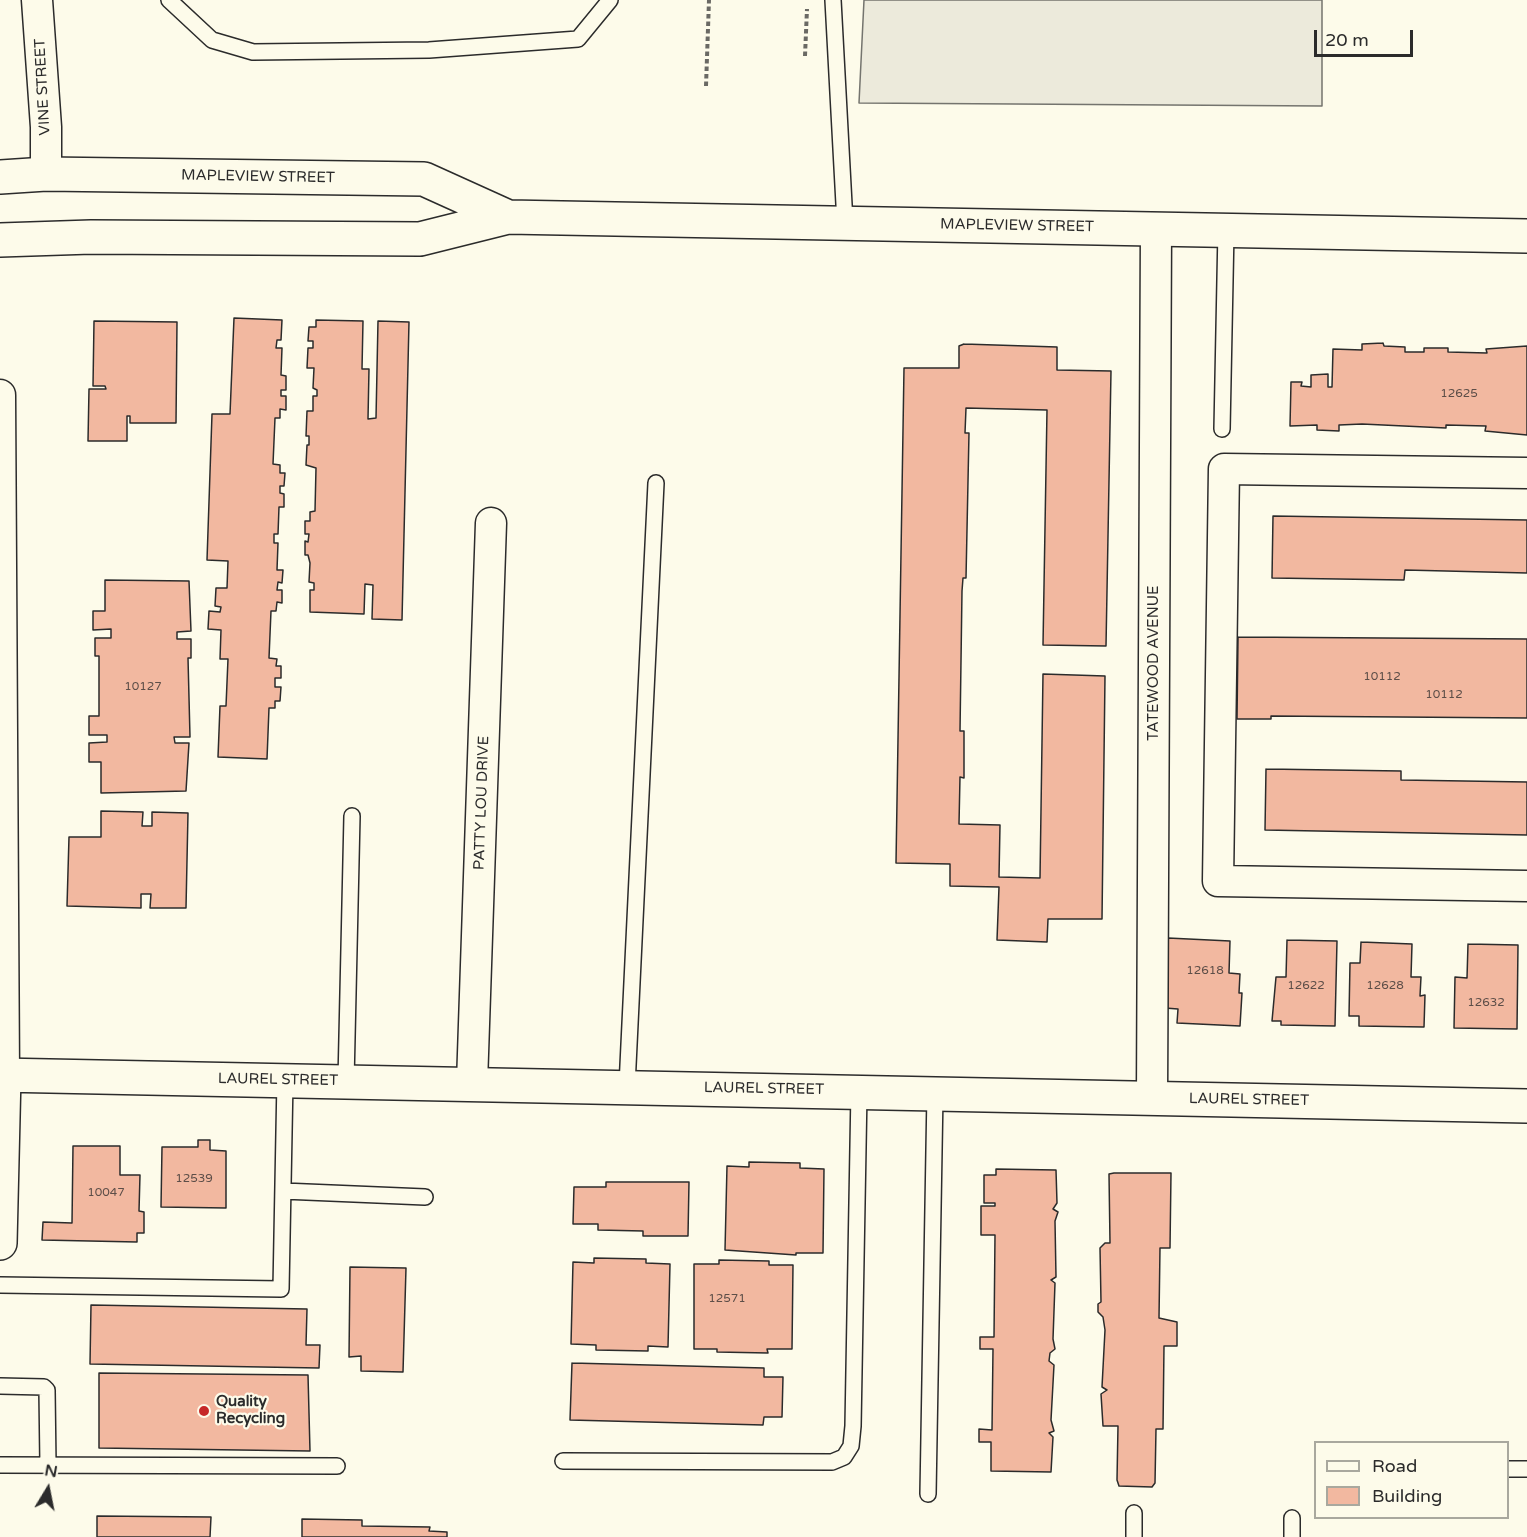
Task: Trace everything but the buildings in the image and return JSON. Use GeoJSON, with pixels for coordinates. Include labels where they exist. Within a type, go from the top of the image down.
{"type":"FeatureCollection","features":[{"type":"Feature","properties":{"kind":"main road","name":"MAPLEVIEW STREET"},"geometry":{"type":"LineString","coordinates":[[0,177],[46,174],[424,179],[508,217]]}},
{"type":"Feature","properties":{"kind":"main road","name":"MAPLEVIEW STREET"},"geometry":{"type":"LineString","coordinates":[[0,240],[91,237],[420,239],[508,217],[1527,236]]}},
{"type":"Feature","properties":{"kind":"main road","name":"LAUREL STREET"},"geometry":{"type":"LineString","coordinates":[[2,1075],[1527,1106]]}},
{"type":"Feature","properties":{"kind":"main road"},"geometry":{"type":"LineString","coordinates":[[0,1243],[2,1075]]}},
{"type":"Feature","properties":{"kind":"street","name":"VINE STREET"},"geometry":{"type":"LineString","coordinates":[[38,0],[46,127],[46,174]]}},
{"type":"Feature","properties":{"kind":"street","name":"TATEWOOD AVENUE"},"geometry":{"type":"LineString","coordinates":[[1152,1097],[1156,229]]}},
{"type":"Feature","properties":{"kind":"street"},"geometry":{"type":"LineString","coordinates":[[0,395],[2,1075]]}},
{"type":"Feature","properties":{"kind":"street"},"geometry":{"type":"LineString","coordinates":[[1527,473],[1224,469],[1218,881],[1527,886]]}},
{"type":"Feature","properties":{"kind":"street","name":"PATTY LOU DRIVE"},"geometry":{"type":"LineString","coordinates":[[472,1083],[491,523]]}},
{"type":"Feature","properties":{"kind":"lane"},"geometry":{"type":"LineString","coordinates":[[169,0],[212,40],[253,52],[429,50],[578,39],[610,0]]}},
{"type":"Feature","properties":{"kind":"lane"},"geometry":{"type":"LineString","coordinates":[[833,0],[844,223]]}},
{"type":"Feature","properties":{"kind":"lane"},"geometry":{"type":"LineString","coordinates":[[1222,429],[1226,230]]}},
{"type":"Feature","properties":{"kind":"lane"},"geometry":{"type":"LineString","coordinates":[[627,1086],[656,483]]}},
{"type":"Feature","properties":{"kind":"lane"},"geometry":{"type":"LineString","coordinates":[[346,1081],[352,816]]}},
{"type":"Feature","properties":{"kind":"lane"},"geometry":{"type":"LineString","coordinates":[[0,1285],[282,1289],[285,1080]]}},
{"type":"Feature","properties":{"kind":"lane"},"geometry":{"type":"LineString","coordinates":[[563,1461],[832,1462],[844,1457],[851,1446],[853,1426],[859,1091]]}},
{"type":"Feature","properties":{"kind":"lane"},"geometry":{"type":"LineString","coordinates":[[928,1494],[934,1093]]}},
{"type":"Feature","properties":{"kind":"lane"},"geometry":{"type":"LineString","coordinates":[[283,1191],[425,1197]]}},
{"type":"Feature","properties":{"kind":"lane"},"geometry":{"type":"LineString","coordinates":[[0,1386],[47,1390],[48,1465]]}},
{"type":"Feature","properties":{"kind":"lane"},"geometry":{"type":"LineString","coordinates":[[0,1465],[337,1466]]}},
{"type":"Feature","properties":{"kind":"lane"},"geometry":{"type":"LineString","coordinates":[[1509,1469],[1527,1469]]}},
{"type":"Feature","properties":{"kind":"lane"},"geometry":{"type":"LineString","coordinates":[[1134,1513],[1134,1537]]}},
{"type":"Feature","properties":{"kind":"lane"},"geometry":{"type":"LineString","coordinates":[[1292,1518],[1292,1537]]}},
{"type":"Feature","properties":{"kind":"path"},"geometry":{"type":"LineString","coordinates":[[706,86],[709,0]]}},
{"type":"Feature","properties":{"kind":"path"},"geometry":{"type":"LineString","coordinates":[[805,56],[807,0]]}},
{"type":"Feature","properties":{"kind":"shaded area"},"geometry":{"type":"Polygon","coordinates":[[[864,0],[1322,0],[1322,106],[859,103],[864,0]]]}},
{"type":"Feature","properties":{"kind":"place","name":"Quality Recycling"},"geometry":{"type":"Point","coordinates":[204,1411]}}]}
